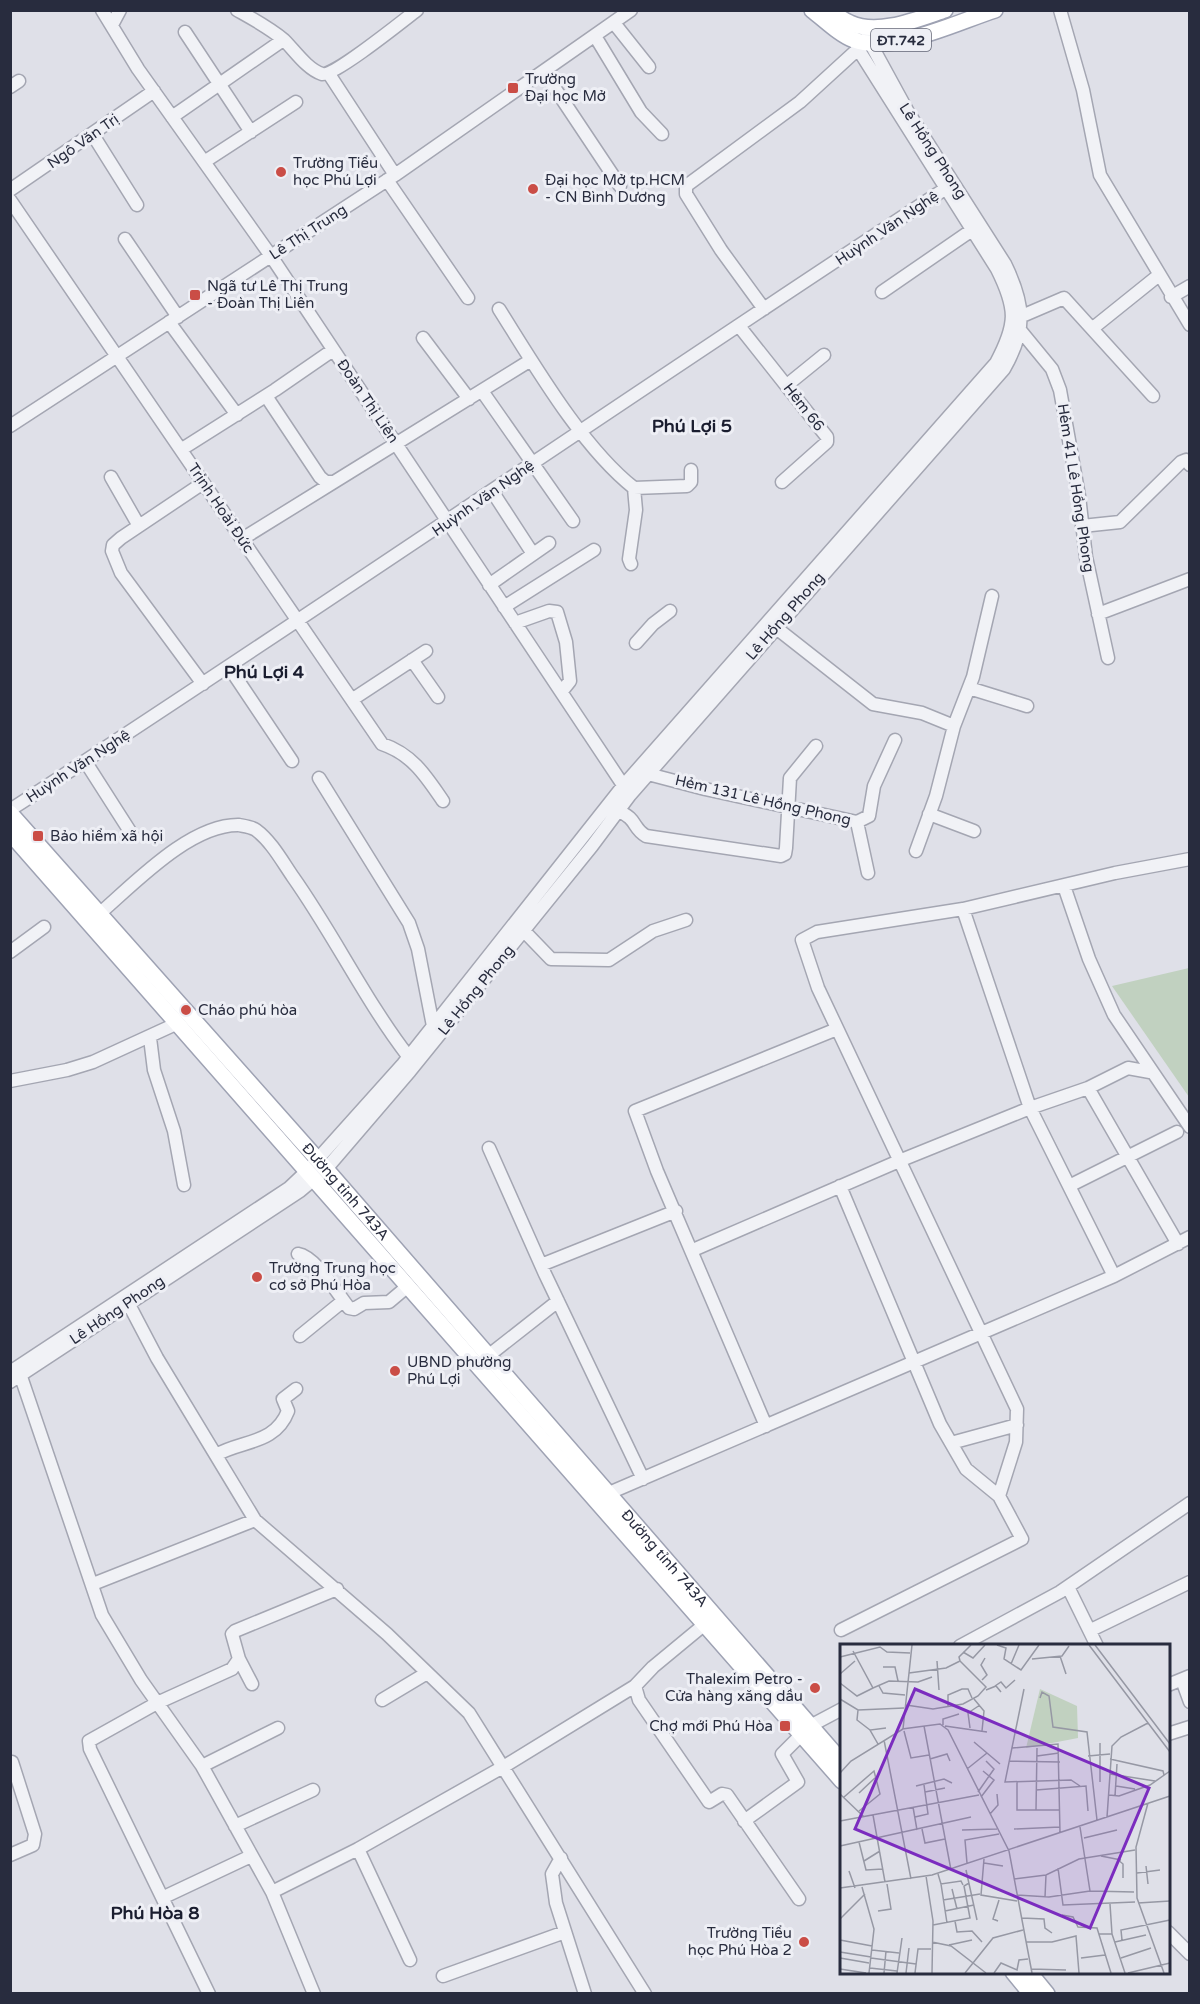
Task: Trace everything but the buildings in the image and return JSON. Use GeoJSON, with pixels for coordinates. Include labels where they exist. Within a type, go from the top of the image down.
{"type":"FeatureCollection","features":[{"type":"Feature","properties":{"kind":"main road","name":"ĐT.742"},"geometry":{"type":"LineString","coordinates":[[812,10],[860,44],[913,38],[995,10]]}},
{"type":"Feature","properties":{"kind":"main road","name":"ĐT.742"},"geometry":{"type":"LineString","coordinates":[[830,10],[857,25],[904,24],[945,10]]}},
{"type":"Feature","properties":{"kind":"main road","name":"Đường tỉnh 743A"},"geometry":{"type":"LineString","coordinates":[[10,812],[316,1170],[710,1620],[805,1731],[840,1777]]}},
{"type":"Feature","properties":{"kind":"main road","name":"Đường tỉnh 743A"},"geometry":{"type":"LineString","coordinates":[[10,833],[178,1023],[316,1170],[408,1286],[488,1356],[526,1410]]}},
{"type":"Feature","properties":{"kind":"main road","name":"Đường tỉnh 743A"},"geometry":{"type":"LineString","coordinates":[[805,1731],[840,1760]]}},
{"type":"Feature","properties":{"kind":"main road"},"geometry":{"type":"LineString","coordinates":[[1015,1974],[1031,1994]]}},
{"type":"Feature","properties":{"kind":"main road"},"geometry":{"type":"LineString","coordinates":[[1031,1974],[1047,1994]]}},
{"type":"Feature","properties":{"kind":"street","name":"Đoàn Thị Liên"},"geometry":{"type":"LineString","coordinates":[[102,10],[154,91],[271,256],[626,790]]}},
{"type":"Feature","properties":{"kind":"street"},"geometry":{"type":"LineString","coordinates":[[112,25],[120,10]]}},
{"type":"Feature","properties":{"kind":"street"},"geometry":{"type":"LineString","coordinates":[[237,10],[283,40],[310,66],[322,74],[329,74],[417,10]]}},
{"type":"Feature","properties":{"kind":"street","name":"Lê Thị Trung"},"geometry":{"type":"LineString","coordinates":[[10,426],[391,178],[631,10]]}},
{"type":"Feature","properties":{"kind":"street"},"geometry":{"type":"LineString","coordinates":[[1060,10],[1083,90],[1100,175],[1171,297],[1190,325]]}},
{"type":"Feature","properties":{"kind":"street"},"geometry":{"type":"LineString","coordinates":[[614,23],[649,67]]}},
{"type":"Feature","properties":{"kind":"street","name":"Lê Hồng Phong"},"geometry":{"type":"LineString","coordinates":[[316,1170],[626,790],[996,363],[1010,337],[1012,316],[1009,293],[908,112],[860,44],[857,25]]}},
{"type":"Feature","properties":{"kind":"street"},"geometry":{"type":"LineString","coordinates":[[185,32],[251,132]]}},
{"type":"Feature","properties":{"kind":"street"},"geometry":{"type":"LineString","coordinates":[[595,36],[641,112],[662,134]]}},
{"type":"Feature","properties":{"kind":"street"},"geometry":{"type":"LineString","coordinates":[[172,117],[283,40]]}},
{"type":"Feature","properties":{"kind":"street"},"geometry":{"type":"LineString","coordinates":[[764,309],[715,241],[686,194],[686,186],[800,102],[860,44]]}},
{"type":"Feature","properties":{"kind":"street"},"geometry":{"type":"LineString","coordinates":[[544,72],[620,186]]}},
{"type":"Feature","properties":{"kind":"street"},"geometry":{"type":"LineString","coordinates":[[329,74],[391,178],[468,298]]}},
{"type":"Feature","properties":{"kind":"street","name":"Ngô Văn Trị"},"geometry":{"type":"LineString","coordinates":[[10,190],[154,91]]}},
{"type":"Feature","properties":{"kind":"street"},"geometry":{"type":"LineString","coordinates":[[204,162],[297,102]]}},
{"type":"Feature","properties":{"kind":"street"},"geometry":{"type":"LineString","coordinates":[[93,135],[137,205]]}},
{"type":"Feature","properties":{"kind":"street","name":"Lê Hồng Phong"},"geometry":{"type":"LineString","coordinates":[[15,1374],[316,1170],[410,1071],[618,811],[626,790],[648,774],[1004,369],[1015,349],[1020,330],[1022,316],[1018,290],[1005,264],[950,186]]}},
{"type":"Feature","properties":{"kind":"street","name":"Huỳnh Văn Nghệ"},"geometry":{"type":"LineString","coordinates":[[10,812],[950,186]]}},
{"type":"Feature","properties":{"kind":"street","name":"Trịnh Hoài Đức"},"geometry":{"type":"LineString","coordinates":[[10,200],[382,744],[394,748],[419,766],[443,801]]}},
{"type":"Feature","properties":{"kind":"street"},"geometry":{"type":"LineString","coordinates":[[882,292],[972,230]]}},
{"type":"Feature","properties":{"kind":"street"},"geometry":{"type":"LineString","coordinates":[[125,239],[173,320],[237,415]]}},
{"type":"Feature","properties":{"kind":"street"},"geometry":{"type":"LineString","coordinates":[[1093,328],[1159,275]]}},
{"type":"Feature","properties":{"kind":"street"},"geometry":{"type":"LineString","coordinates":[[1171,297],[1190,286]]}},
{"type":"Feature","properties":{"kind":"street"},"geometry":{"type":"LineString","coordinates":[[1022,316],[1064,298],[1153,396]]}},
{"type":"Feature","properties":{"kind":"street"},"geometry":{"type":"LineString","coordinates":[[499,309],[531,360],[603,460],[634,488],[636,510],[629,559],[631,564]]}},
{"type":"Feature","properties":{"kind":"street","name":"Hẻm 66"},"geometry":{"type":"LineString","coordinates":[[739,326],[824,430],[827,442],[782,482]]}},
{"type":"Feature","properties":{"kind":"street","name":"Hẻm 41 Lê Hồng Phong"},"geometry":{"type":"LineString","coordinates":[[1020,330],[1052,369],[1060,390],[1082,526],[1108,658]]}},
{"type":"Feature","properties":{"kind":"street"},"geometry":{"type":"LineString","coordinates":[[423,338],[469,399]]}},
{"type":"Feature","properties":{"kind":"street"},"geometry":{"type":"LineString","coordinates":[[182,449],[333,350]]}},
{"type":"Feature","properties":{"kind":"street"},"geometry":{"type":"LineString","coordinates":[[787,385],[824,355]]}},
{"type":"Feature","properties":{"kind":"street"},"geometry":{"type":"LineString","coordinates":[[242,538],[531,360]]}},
{"type":"Feature","properties":{"kind":"street"},"geometry":{"type":"LineString","coordinates":[[482,392],[573,521]]}},
{"type":"Feature","properties":{"kind":"street"},"geometry":{"type":"LineString","coordinates":[[266,396],[320,477],[326,482],[334,482]]}},
{"type":"Feature","properties":{"kind":"street"},"geometry":{"type":"LineString","coordinates":[[1082,526],[1120,522],[1181,462],[1186,460],[1190,465]]}},
{"type":"Feature","properties":{"kind":"street"},"geometry":{"type":"LineString","coordinates":[[634,488],[687,486],[691,482],[691,470]]}},
{"type":"Feature","properties":{"kind":"street"},"geometry":{"type":"LineString","coordinates":[[111,477],[139,526]]}},
{"type":"Feature","properties":{"kind":"street"},"geometry":{"type":"LineString","coordinates":[[203,483],[113,545],[112,551],[121,573],[203,684]]}},
{"type":"Feature","properties":{"kind":"street"},"geometry":{"type":"LineString","coordinates":[[492,491],[533,554]]}},
{"type":"Feature","properties":{"kind":"street"},"geometry":{"type":"LineString","coordinates":[[489,585],[549,543]]}},
{"type":"Feature","properties":{"kind":"street"},"geometry":{"type":"LineString","coordinates":[[504,607],[594,550]]}},
{"type":"Feature","properties":{"kind":"street"},"geometry":{"type":"LineString","coordinates":[[1098,614],[1190,579]]}},
{"type":"Feature","properties":{"kind":"street"},"geometry":{"type":"LineString","coordinates":[[916,851],[954,726],[969,688],[992,596]]}},
{"type":"Feature","properties":{"kind":"street"},"geometry":{"type":"LineString","coordinates":[[515,622],[549,611],[557,612],[570,663],[570,681],[562,692]]}},
{"type":"Feature","properties":{"kind":"street"},"geometry":{"type":"LineString","coordinates":[[636,643],[653,624],[670,611]]}},
{"type":"Feature","properties":{"kind":"street"},"geometry":{"type":"LineString","coordinates":[[775,627],[873,704],[922,713],[954,726]]}},
{"type":"Feature","properties":{"kind":"street"},"geometry":{"type":"LineString","coordinates":[[353,699],[426,651]]}},
{"type":"Feature","properties":{"kind":"street"},"geometry":{"type":"LineString","coordinates":[[412,660],[438,697]]}},
{"type":"Feature","properties":{"kind":"street"},"geometry":{"type":"LineString","coordinates":[[229,667],[292,761]]}},
{"type":"Feature","properties":{"kind":"street"},"geometry":{"type":"LineString","coordinates":[[969,688],[1027,706]]}},
{"type":"Feature","properties":{"kind":"street","name":"Hẻm 131 Lê Hồng Phong"},"geometry":{"type":"LineString","coordinates":[[648,774],[857,822],[869,816],[874,786],[895,740]]}},
{"type":"Feature","properties":{"kind":"street"},"geometry":{"type":"LineString","coordinates":[[618,811],[634,819],[641,833],[646,836],[781,856],[785,854],[786,848],[790,777],[816,746]]}},
{"type":"Feature","properties":{"kind":"street"},"geometry":{"type":"LineString","coordinates":[[86,761],[131,833]]}},
{"type":"Feature","properties":{"kind":"street"},"geometry":{"type":"LineString","coordinates":[[319,778],[409,923],[418,949],[433,1026]]}},
{"type":"Feature","properties":{"kind":"street"},"geometry":{"type":"LineString","coordinates":[[929,814],[974,831]]}},
{"type":"Feature","properties":{"kind":"street"},"geometry":{"type":"LineString","coordinates":[[857,822],[868,873]]}},
{"type":"Feature","properties":{"kind":"street"},"geometry":{"type":"LineString","coordinates":[[99,914],[180,846],[201,834],[239,825],[254,829],[267,841],[302,891],[355,973],[368,999],[408,1056]]}},
{"type":"Feature","properties":{"kind":"street"},"geometry":{"type":"LineString","coordinates":[[999,1496],[1012,1461],[1017,1409],[837,1029],[802,945],[804,937],[817,932],[963,909],[1190,859]]}},
{"type":"Feature","properties":{"kind":"street"},"geometry":{"type":"LineString","coordinates":[[1064,886],[1089,959],[1114,1015],[1150,1072],[1190,1127]]}},
{"type":"Feature","properties":{"kind":"street"},"geometry":{"type":"LineString","coordinates":[[963,909],[1030,1108],[1114,1276]]}},
{"type":"Feature","properties":{"kind":"street"},"geometry":{"type":"LineString","coordinates":[[524,931],[551,959],[609,960],[653,931],[686,920]]}},
{"type":"Feature","properties":{"kind":"street"},"geometry":{"type":"LineString","coordinates":[[10,952],[44,927]]}},
{"type":"Feature","properties":{"kind":"street"},"geometry":{"type":"LineString","coordinates":[[10,1081],[67,1070],[150,1038],[178,1023]]}},
{"type":"Feature","properties":{"kind":"street"},"geometry":{"type":"LineString","coordinates":[[766,1426],[693,1250],[657,1171],[635,1111],[837,1029]]}},
{"type":"Feature","properties":{"kind":"street"},"geometry":{"type":"LineString","coordinates":[[150,1038],[154,1070],[174,1131],[184,1185]]}},
{"type":"Feature","properties":{"kind":"street"},"geometry":{"type":"LineString","coordinates":[[693,1250],[899,1161],[1030,1108],[1088,1088],[1128,1068],[1150,1072]]}},
{"type":"Feature","properties":{"kind":"street"},"geometry":{"type":"LineString","coordinates":[[1088,1088],[1178,1244]]}},
{"type":"Feature","properties":{"kind":"street"},"geometry":{"type":"LineString","coordinates":[[1069,1186],[1177,1132]]}},
{"type":"Feature","properties":{"kind":"street"},"geometry":{"type":"LineString","coordinates":[[489,1148],[541,1265],[643,1479]]}},
{"type":"Feature","properties":{"kind":"street"},"geometry":{"type":"LineString","coordinates":[[840,1186],[940,1424],[966,1469],[999,1496],[1022,1539],[841,1630]]}},
{"type":"Feature","properties":{"kind":"street"},"geometry":{"type":"LineString","coordinates":[[541,1265],[676,1211]]}},
{"type":"Feature","properties":{"kind":"street"},"geometry":{"type":"LineString","coordinates":[[603,1498],[1114,1276],[1190,1237]]}},
{"type":"Feature","properties":{"kind":"street"},"geometry":{"type":"LineString","coordinates":[[298,1254],[304,1255],[317,1265],[344,1301],[354,1309],[364,1303],[389,1302],[408,1286]]}},
{"type":"Feature","properties":{"kind":"street"},"geometry":{"type":"LineString","coordinates":[[125,1299],[255,1520],[337,1589],[469,1713],[561,1857],[640,1992]]}},
{"type":"Feature","properties":{"kind":"street"},"geometry":{"type":"LineString","coordinates":[[300,1336],[344,1301]]}},
{"type":"Feature","properties":{"kind":"street"},"geometry":{"type":"LineString","coordinates":[[488,1356],[558,1301]]}},
{"type":"Feature","properties":{"kind":"street"},"geometry":{"type":"LineString","coordinates":[[15,1374],[93,1584],[102,1615],[157,1703],[202,1766],[272,1892],[314,1994]]}},
{"type":"Feature","properties":{"kind":"street"},"geometry":{"type":"LineString","coordinates":[[216,1455],[227,1449],[256,1443],[276,1429],[288,1411],[283,1399],[296,1389]]}},
{"type":"Feature","properties":{"kind":"street"},"geometry":{"type":"LineString","coordinates":[[951,1443],[1017,1425]]}},
{"type":"Feature","properties":{"kind":"street"},"geometry":{"type":"LineString","coordinates":[[964,1644],[1068,1587],[1190,1503]]}},
{"type":"Feature","properties":{"kind":"street"},"geometry":{"type":"LineString","coordinates":[[93,1584],[255,1520]]}},
{"type":"Feature","properties":{"kind":"street"},"geometry":{"type":"LineString","coordinates":[[1090,1630],[1190,1582]]}},
{"type":"Feature","properties":{"kind":"street"},"geometry":{"type":"LineString","coordinates":[[1068,1587],[1095,1644]]}},
{"type":"Feature","properties":{"kind":"street"},"geometry":{"type":"LineString","coordinates":[[252,1684],[232,1642],[232,1634],[337,1589]]}},
{"type":"Feature","properties":{"kind":"street"},"geometry":{"type":"LineString","coordinates":[[272,1892],[358,1849],[503,1767],[634,1686],[653,1667],[710,1620]]}},
{"type":"Feature","properties":{"kind":"street"},"geometry":{"type":"LineString","coordinates":[[209,1994],[164,1897],[90,1749],[89,1741],[157,1703],[232,1669],[239,1659]]}},
{"type":"Feature","properties":{"kind":"street"},"geometry":{"type":"LineString","coordinates":[[382,1700],[428,1673]]}},
{"type":"Feature","properties":{"kind":"street"},"geometry":{"type":"LineString","coordinates":[[1170,1684],[1186,1678],[1190,1702]]}},
{"type":"Feature","properties":{"kind":"street"},"geometry":{"type":"LineString","coordinates":[[634,1686],[639,1700],[709,1802],[725,1794],[798,1899]]}},
{"type":"Feature","properties":{"kind":"street"},"geometry":{"type":"LineString","coordinates":[[744,1821],[796,1785],[796,1776],[782,1754],[805,1731],[840,1710]]}},
{"type":"Feature","properties":{"kind":"street"},"geometry":{"type":"LineString","coordinates":[[1170,1733],[1190,1727]]}},
{"type":"Feature","properties":{"kind":"street"},"geometry":{"type":"LineString","coordinates":[[202,1766],[278,1728]]}},
{"type":"Feature","properties":{"kind":"street"},"geometry":{"type":"LineString","coordinates":[[10,1855],[33,1845],[34,1834],[12,1762]]}},
{"type":"Feature","properties":{"kind":"street"},"geometry":{"type":"LineString","coordinates":[[235,1826],[313,1790]]}},
{"type":"Feature","properties":{"kind":"street"},"geometry":{"type":"LineString","coordinates":[[358,1849],[410,1960]]}},
{"type":"Feature","properties":{"kind":"street"},"geometry":{"type":"LineString","coordinates":[[164,1897],[251,1856]]}},
{"type":"Feature","properties":{"kind":"street"},"geometry":{"type":"LineString","coordinates":[[561,1857],[552,1874],[556,1904],[585,1993]]}},
{"type":"Feature","properties":{"kind":"street"},"geometry":{"type":"LineString","coordinates":[[443,1976],[565,1932]]}},
{"type":"Feature","properties":{"kind":"street"},"geometry":{"type":"LineString","coordinates":[[1170,1934],[1190,1954]]}},
{"type":"Feature","properties":{"kind":"green space"},"geometry":{"type":"Polygon","coordinates":[[[1190,968],[1189,1097],[1112,986],[1190,968]]]}},
{"type":"Feature","properties":{"kind":"place","name":"Trường Đại học Mở"},"geometry":{"type":"Point","coordinates":[513,88]}},
{"type":"Feature","properties":{"kind":"place","name":"Trường Tiểu học Phú Lợi"},"geometry":{"type":"Point","coordinates":[281,172]}},
{"type":"Feature","properties":{"kind":"place","name":"Đại học Mở tp.HCM - CN Bình Dương"},"geometry":{"type":"Point","coordinates":[533,189]}},
{"type":"Feature","properties":{"kind":"place","name":"Ngã tư Lê Thị Trung - Đoàn Thị Liên"},"geometry":{"type":"Point","coordinates":[195,295]}},
{"type":"Feature","properties":{"kind":"place","name":"Bảo hiểm xã hội"},"geometry":{"type":"Point","coordinates":[38,836]}},
{"type":"Feature","properties":{"kind":"place","name":"Cháo phú hòa"},"geometry":{"type":"Point","coordinates":[186,1010]}},
{"type":"Feature","properties":{"kind":"place","name":"Trường Trung học cơ sở Phú Hòa"},"geometry":{"type":"Point","coordinates":[257,1277]}},
{"type":"Feature","properties":{"kind":"place","name":"UBND phường Phú Lợi"},"geometry":{"type":"Point","coordinates":[395,1371]}},
{"type":"Feature","properties":{"kind":"place","name":"Thalexim Petro - Cửa hàng xăng dầu"},"geometry":{"type":"Point","coordinates":[815,1688]}},
{"type":"Feature","properties":{"kind":"place","name":"Chợ mới Phú Hòa"},"geometry":{"type":"Point","coordinates":[785,1726]}},
{"type":"Feature","properties":{"kind":"place","name":"Trường Tiểu học Phú Hòa 2"},"geometry":{"type":"Point","coordinates":[804,1942]}},
{"type":"Feature","properties":{"kind":"district","name":"Phú Lợi 5"},"geometry":{"type":"Point","coordinates":[692,426]}},
{"type":"Feature","properties":{"kind":"district","name":"Phú Lợi 4"},"geometry":{"type":"Point","coordinates":[264,672]}},
{"type":"Feature","properties":{"kind":"district","name":"Phú Hòa 8"},"geometry":{"type":"Point","coordinates":[155,1913]}}]}
